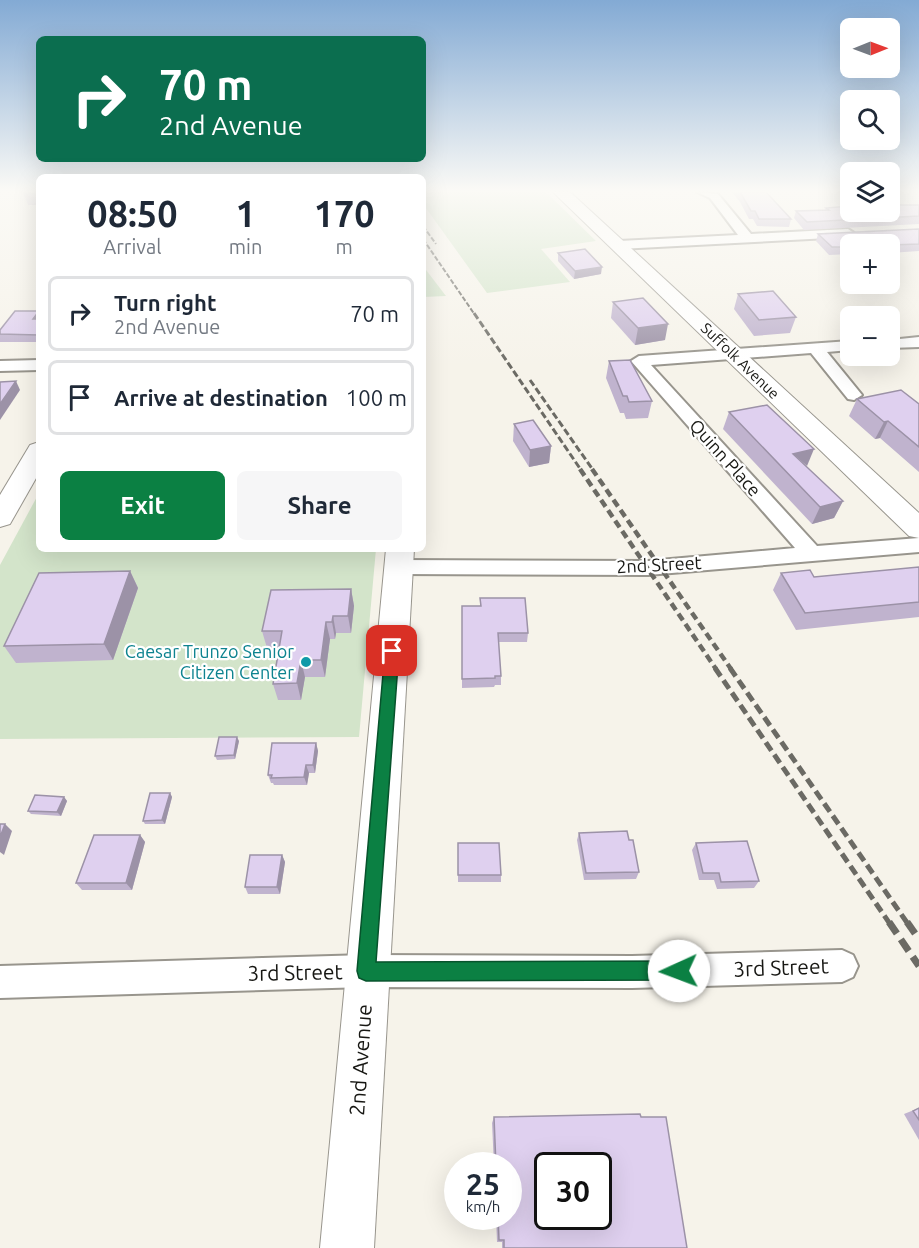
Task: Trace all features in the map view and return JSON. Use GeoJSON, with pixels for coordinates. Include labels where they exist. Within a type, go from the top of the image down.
{"type":"FeatureCollection","features":[{"type":"Feature","properties":{"kind":"main road","name":"Suffolk Avenue"},"geometry":{"type":"LineString","coordinates":[[624,250],[919,529]]}},
{"type":"Feature","properties":{"kind":"main road"},"geometry":{"type":"LineString","coordinates":[[0,518],[36,455]]}},
{"type":"Feature","properties":{"kind":"main road","name":"2nd Avenue"},"geometry":{"type":"LineString","coordinates":[[347,1248],[366,971],[399,558]]}},
{"type":"Feature","properties":{"kind":"street"},"geometry":{"type":"LineString","coordinates":[[900,343],[919,342]]}},
{"type":"Feature","properties":{"kind":"street"},"geometry":{"type":"LineString","coordinates":[[733,354],[840,347]]}},
{"type":"Feature","properties":{"kind":"street"},"geometry":{"type":"LineString","coordinates":[[816,349],[854,395]]}},
{"type":"Feature","properties":{"kind":"street","name":"Quinn Place"},"geometry":{"type":"LineString","coordinates":[[733,354],[639,361],[812,554]]}},
{"type":"Feature","properties":{"kind":"street"},"geometry":{"type":"LineString","coordinates":[[0,366],[36,365]]}},
{"type":"Feature","properties":{"kind":"street","name":"2nd Street"},"geometry":{"type":"LineString","coordinates":[[399,558],[648,568],[919,545]]}},
{"type":"Feature","properties":{"kind":"street","name":"3rd Street"},"geometry":{"type":"LineString","coordinates":[[0,982],[366,971],[632,972],[842,966]]}},
{"type":"Feature","properties":{"kind":"green space"},"geometry":{"type":"Polygon","coordinates":[[[456,250],[542,250],[570,282],[487,293],[456,250]]]}},
{"type":"Feature","properties":{"kind":"green space"},"geometry":{"type":"Polygon","coordinates":[[[426,270],[446,296],[426,297],[426,270]]]}},
{"type":"Feature","properties":{"kind":"green space"},"geometry":{"type":"Polygon","coordinates":[[[36,499],[36,552],[376,552],[359,737],[0,739],[0,565],[36,499]]]}},
{"type":"Feature","properties":{"kind":"building"},"geometry":{"type":"Polygon","coordinates":[[[586,250],[602,267],[575,271],[558,253],[586,250]]]}},
{"type":"Feature","properties":{"kind":"building"},"geometry":{"type":"Polygon","coordinates":[[[773,291],[796,317],[759,320],[738,294],[773,291]]]}},
{"type":"Feature","properties":{"kind":"building"},"geometry":{"type":"Polygon","coordinates":[[[643,298],[668,324],[638,328],[613,302],[643,298]]]}},
{"type":"Feature","properties":{"kind":"building"},"geometry":{"type":"Polygon","coordinates":[[[15,311],[36,311],[33,319],[36,319],[36,335],[0,334],[0,330],[15,311]]]}},
{"type":"Feature","properties":{"kind":"building"},"geometry":{"type":"Polygon","coordinates":[[[630,360],[652,401],[629,402],[627,396],[623,396],[609,361],[630,360]]]}},
{"type":"Feature","properties":{"kind":"building"},"geometry":{"type":"Polygon","coordinates":[[[16,381],[0,404],[0,382],[16,381]]]}},
{"type":"Feature","properties":{"kind":"building"},"geometry":{"type":"Polygon","coordinates":[[[901,390],[919,404],[919,447],[857,399],[901,390]]]}},
{"type":"Feature","properties":{"kind":"building"},"geometry":{"type":"Polygon","coordinates":[[[767,405],[814,449],[793,454],[843,501],[820,507],[729,412],[767,405]]]}},
{"type":"Feature","properties":{"kind":"building"},"geometry":{"type":"Polygon","coordinates":[[[533,420],[551,446],[530,450],[514,424],[533,420]]]}},
{"type":"Feature","properties":{"kind":"building"},"geometry":{"type":"Polygon","coordinates":[[[919,567],[919,602],[805,613],[781,573],[810,570],[814,577],[919,567]]]}},
{"type":"Feature","properties":{"kind":"building"},"geometry":{"type":"Polygon","coordinates":[[[130,571],[104,644],[4,646],[39,573],[130,571]]]}},
{"type":"Feature","properties":{"kind":"building","name":"Caesar Trunzo Senior Citizen Center"},"geometry":{"type":"Polygon","coordinates":[[[351,589],[348,616],[333,616],[332,622],[326,622],[321,660],[301,660],[297,683],[273,684],[282,631],[262,631],[271,590],[351,589]]]}},
{"type":"Feature","properties":{"kind":"building"},"geometry":{"type":"Polygon","coordinates":[[[480,598],[525,598],[528,633],[498,633],[501,676],[462,679],[462,606],[481,606],[480,598]]]}},
{"type":"Feature","properties":{"kind":"building"},"geometry":{"type":"Polygon","coordinates":[[[219,737],[237,737],[234,755],[215,756],[219,737]]]}},
{"type":"Feature","properties":{"kind":"building"},"geometry":{"type":"Polygon","coordinates":[[[272,743],[316,743],[313,765],[306,765],[304,777],[271,778],[272,775],[268,775],[272,743]]]}},
{"type":"Feature","properties":{"kind":"building"},"geometry":{"type":"Polygon","coordinates":[[[150,793],[170,793],[162,820],[143,821],[150,793]]]}},
{"type":"Feature","properties":{"kind":"building"},"geometry":{"type":"Polygon","coordinates":[[[35,795],[64,797],[57,812],[28,811],[35,795]]]}},
{"type":"Feature","properties":{"kind":"building"},"geometry":{"type":"Polygon","coordinates":[[[0,824],[5,824],[0,837],[0,824]]]}},
{"type":"Feature","properties":{"kind":"building"},"geometry":{"type":"Polygon","coordinates":[[[627,831],[629,840],[633,840],[639,872],[586,873],[579,833],[627,831]]]}},
{"type":"Feature","properties":{"kind":"building"},"geometry":{"type":"Polygon","coordinates":[[[94,835],[140,835],[126,883],[76,883],[94,835]]]}},
{"type":"Feature","properties":{"kind":"building"},"geometry":{"type":"Polygon","coordinates":[[[747,841],[759,881],[721,882],[719,873],[703,873],[696,843],[747,841]]]}},
{"type":"Feature","properties":{"kind":"building"},"geometry":{"type":"Polygon","coordinates":[[[458,843],[499,843],[501,875],[458,875],[458,843]]]}},
{"type":"Feature","properties":{"kind":"building"},"geometry":{"type":"Polygon","coordinates":[[[250,855],[282,855],[277,887],[245,887],[250,855]]]}},
{"type":"Feature","properties":{"kind":"building"},"geometry":{"type":"Polygon","coordinates":[[[919,1108],[919,1120],[913,1111],[919,1108]]]}},
{"type":"Feature","properties":{"kind":"building"},"geometry":{"type":"Polygon","coordinates":[[[640,1114],[641,1117],[666,1117],[687,1248],[504,1248],[504,1240],[499,1240],[499,1230],[522,1230],[522,1152],[495,1152],[494,1117],[640,1114]]]}},
{"type":"Feature","properties":{"kind":"railway"},"geometry":{"type":"LineString","coordinates":[[431,250],[475,315]]}},
{"type":"Feature","properties":{"kind":"railway"},"geometry":{"type":"LineString","coordinates":[[474,313],[581,470]]}},
{"type":"Feature","properties":{"kind":"railway"},"geometry":{"type":"LineString","coordinates":[[530,380],[593,470]]}},
{"type":"Feature","properties":{"kind":"railway"},"geometry":{"type":"LineString","coordinates":[[580,469],[716,669]]}},
{"type":"Feature","properties":{"kind":"railway"},"geometry":{"type":"LineString","coordinates":[[592,469],[731,669]]}},
{"type":"Feature","properties":{"kind":"railway"},"geometry":{"type":"LineString","coordinates":[[715,668],[890,924]]}},
{"type":"Feature","properties":{"kind":"railway"},"geometry":{"type":"LineString","coordinates":[[730,668],[908,924]]}},
{"type":"Feature","properties":{"kind":"railway"},"geometry":{"type":"LineString","coordinates":[[889,922],[919,966]]}},
{"type":"Feature","properties":{"kind":"railway"},"geometry":{"type":"LineString","coordinates":[[907,922],[919,939]]}},
{"type":"Feature","properties":{"kind":"place","name":"Caesar Trunzo Senior Citizen Center"},"geometry":{"type":"Point","coordinates":[306,662]}},
{"type":"Feature","properties":{"kind":"route"},"geometry":{"type":"LineString","coordinates":[[392,651],[366,971],[679,971]]}}]}
